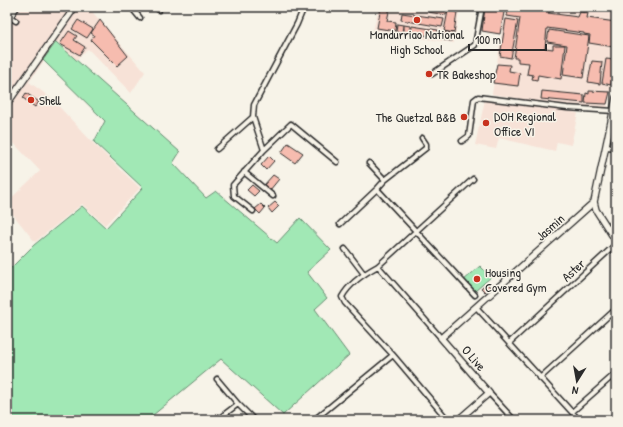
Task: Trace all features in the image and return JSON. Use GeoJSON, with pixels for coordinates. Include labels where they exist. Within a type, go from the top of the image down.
{"type":"FeatureCollection","features":[{"type":"Feature","properties":{"kind":"main road"},"geometry":{"type":"LineString","coordinates":[[8,17],[16,7]]}},
{"type":"Feature","properties":{"kind":"street"},"geometry":{"type":"LineString","coordinates":[[7,104],[75,7]]}},
{"type":"Feature","properties":{"kind":"street"},"geometry":{"type":"LineString","coordinates":[[131,7],[140,18]]}},
{"type":"Feature","properties":{"kind":"street"},"geometry":{"type":"LineString","coordinates":[[264,150],[253,117],[254,105],[297,24],[304,7]]}},
{"type":"Feature","properties":{"kind":"street"},"geometry":{"type":"LineString","coordinates":[[432,74],[475,45],[482,7]]}},
{"type":"Feature","properties":{"kind":"street"},"geometry":{"type":"LineString","coordinates":[[8,17],[16,21]]}},
{"type":"Feature","properties":{"kind":"street"},"geometry":{"type":"LineString","coordinates":[[462,142],[469,136],[474,100],[482,96],[567,108],[614,111]]}},
{"type":"Feature","properties":{"kind":"street"},"geometry":{"type":"LineString","coordinates":[[616,98],[607,147],[594,202],[596,210],[616,241]]}},
{"type":"Feature","properties":{"kind":"street"},"geometry":{"type":"LineString","coordinates":[[217,150],[253,117]]}},
{"type":"Feature","properties":{"kind":"street"},"geometry":{"type":"LineString","coordinates":[[253,211],[237,200],[232,192],[233,185],[264,150],[291,124],[337,162]]}},
{"type":"Feature","properties":{"kind":"street"},"geometry":{"type":"LineString","coordinates":[[340,224],[385,180],[426,148],[426,144],[422,138]]}},
{"type":"Feature","properties":{"kind":"street"},"geometry":{"type":"LineString","coordinates":[[607,147],[616,148]]}},
{"type":"Feature","properties":{"kind":"street"},"geometry":{"type":"LineString","coordinates":[[369,163],[385,180]]}},
{"type":"Feature","properties":{"kind":"street"},"geometry":{"type":"LineString","coordinates":[[244,172],[272,196]]}},
{"type":"Feature","properties":{"kind":"street"},"geometry":{"type":"LineString","coordinates":[[448,420],[342,298],[344,293],[364,274],[378,266],[472,179]]}},
{"type":"Feature","properties":{"kind":"street"},"geometry":{"type":"LineString","coordinates":[[377,189],[474,295]]}},
{"type":"Feature","properties":{"kind":"street","name":"Jasmin"},"geometry":{"type":"LineString","coordinates":[[442,338],[594,202]]}},
{"type":"Feature","properties":{"kind":"street","name":"Aster"},"geometry":{"type":"LineString","coordinates":[[509,343],[616,244]]}},
{"type":"Feature","properties":{"kind":"street"},"geometry":{"type":"LineString","coordinates":[[345,249],[364,274]]}},
{"type":"Feature","properties":{"kind":"street"},"geometry":{"type":"LineString","coordinates":[[378,266],[442,338]]}},
{"type":"Feature","properties":{"kind":"street"},"geometry":{"type":"LineString","coordinates":[[477,308],[578,420]]}},
{"type":"Feature","properties":{"kind":"street"},"geometry":{"type":"LineString","coordinates":[[540,378],[616,309]]}},
{"type":"Feature","properties":{"kind":"street","name":"O Live"},"geometry":{"type":"LineString","coordinates":[[442,338],[489,393]]}},
{"type":"Feature","properties":{"kind":"street"},"geometry":{"type":"LineString","coordinates":[[314,420],[392,355]]}},
{"type":"Feature","properties":{"kind":"street"},"geometry":{"type":"LineString","coordinates":[[572,412],[616,373]]}},
{"type":"Feature","properties":{"kind":"street"},"geometry":{"type":"LineString","coordinates":[[217,379],[254,420]]}},
{"type":"Feature","properties":{"kind":"street"},"geometry":{"type":"LineString","coordinates":[[458,420],[489,393],[514,420]]}},
{"type":"Feature","properties":{"kind":"street"},"geometry":{"type":"LineString","coordinates":[[217,420],[238,404]]}},
{"type":"Feature","properties":{"kind":"shaded area"},"geometry":{"type":"Polygon","coordinates":[[[7,7],[88,7],[145,72],[131,93],[88,49],[76,60],[57,42],[29,82],[51,98],[93,143],[140,188],[105,225],[82,204],[35,242],[7,207],[7,202],[40,171],[7,136],[7,7]]]}},
{"type":"Feature","properties":{"kind":"shaded area","name":"Mandurriao National High School"},"geometry":{"type":"Polygon","coordinates":[[[379,7],[460,7],[454,43],[373,31],[379,7]]]}},
{"type":"Feature","properties":{"kind":"shaded area"},"geometry":{"type":"Polygon","coordinates":[[[506,7],[616,7],[616,63],[607,109],[556,105],[492,94],[506,7]]]}},
{"type":"Feature","properties":{"kind":"shaded area"},"geometry":{"type":"Polygon","coordinates":[[[486,95],[578,113],[571,145],[557,142],[555,151],[499,138],[496,149],[475,145],[486,95]]]}},
{"type":"Feature","properties":{"kind":"green space"},"geometry":{"type":"Polygon","coordinates":[[[56,42],[180,152],[173,163],[206,198],[216,191],[277,243],[300,218],[331,250],[307,272],[327,298],[315,309],[349,355],[283,415],[221,359],[147,420],[7,420],[7,272],[34,245],[82,206],[106,228],[143,188],[94,142],[105,121],[43,60],[56,42]]]}},
{"type":"Feature","properties":{"kind":"green space","name":"Housing Covered Gym"},"geometry":{"type":"Polygon","coordinates":[[[480,266],[491,277],[474,292],[463,281],[480,266]]]}},
{"type":"Feature","properties":{"kind":"building"},"geometry":{"type":"Polygon","coordinates":[[[381,7],[390,7],[387,21],[396,22],[395,31],[377,28],[381,7]]]}},
{"type":"Feature","properties":{"kind":"building"},"geometry":{"type":"Polygon","coordinates":[[[428,7],[447,10],[446,15],[428,12],[428,7]]]}},
{"type":"Feature","properties":{"kind":"building"},"geometry":{"type":"Polygon","coordinates":[[[485,7],[505,7],[500,34],[482,31],[485,7]]]}},
{"type":"Feature","properties":{"kind":"building"},"geometry":{"type":"Polygon","coordinates":[[[508,7],[547,7],[551,8],[551,11],[548,13],[578,17],[580,12],[588,13],[587,18],[616,22],[614,47],[589,43],[590,35],[584,33],[547,28],[545,48],[553,49],[553,45],[565,45],[561,79],[538,75],[537,80],[532,79],[533,75],[527,74],[529,63],[518,62],[518,58],[514,58],[520,18],[507,16],[508,7]]]}},
{"type":"Feature","properties":{"kind":"building"},"geometry":{"type":"Polygon","coordinates":[[[448,11],[457,12],[454,33],[444,31],[448,11]]]}},
{"type":"Feature","properties":{"kind":"building"},"geometry":{"type":"Polygon","coordinates":[[[402,13],[444,19],[442,27],[401,20],[402,13]]]}},
{"type":"Feature","properties":{"kind":"building"},"geometry":{"type":"Polygon","coordinates":[[[506,19],[518,21],[511,58],[500,56],[506,19]]]}},
{"type":"Feature","properties":{"kind":"building"},"geometry":{"type":"Polygon","coordinates":[[[78,20],[93,29],[87,38],[72,29],[78,20]]]}},
{"type":"Feature","properties":{"kind":"building"},"geometry":{"type":"Polygon","coordinates":[[[100,20],[128,56],[117,66],[91,40],[94,35],[91,33],[100,20]]]}},
{"type":"Feature","properties":{"kind":"building"},"geometry":{"type":"Polygon","coordinates":[[[397,24],[403,25],[402,33],[396,32],[397,24]]]}},
{"type":"Feature","properties":{"kind":"building"},"geometry":{"type":"Polygon","coordinates":[[[404,25],[410,26],[410,33],[404,33],[404,25]]]}},
{"type":"Feature","properties":{"kind":"building"},"geometry":{"type":"Polygon","coordinates":[[[412,26],[438,30],[437,37],[411,33],[412,26]]]}},
{"type":"Feature","properties":{"kind":"building"},"geometry":{"type":"Polygon","coordinates":[[[549,30],[589,36],[583,78],[563,75],[567,45],[547,42],[549,30]]]}},
{"type":"Feature","properties":{"kind":"building"},"geometry":{"type":"Polygon","coordinates":[[[69,31],[77,36],[74,40],[85,47],[80,55],[60,44],[69,31]]]}},
{"type":"Feature","properties":{"kind":"building"},"geometry":{"type":"Polygon","coordinates":[[[444,32],[453,33],[452,41],[443,40],[444,32]]]}},
{"type":"Feature","properties":{"kind":"building"},"geometry":{"type":"Polygon","coordinates":[[[606,59],[615,60],[611,85],[602,83],[606,59]]]}},
{"type":"Feature","properties":{"kind":"building"},"geometry":{"type":"Polygon","coordinates":[[[592,61],[602,62],[600,84],[588,82],[592,61]]]}},
{"type":"Feature","properties":{"kind":"building"},"geometry":{"type":"Polygon","coordinates":[[[497,64],[510,65],[509,71],[520,73],[518,86],[493,83],[497,64]]]}},
{"type":"Feature","properties":{"kind":"building"},"geometry":{"type":"Polygon","coordinates":[[[542,91],[584,95],[584,103],[541,99],[542,91]]]}},
{"type":"Feature","properties":{"kind":"building"},"geometry":{"type":"Polygon","coordinates":[[[589,91],[610,92],[607,104],[585,103],[586,93],[589,94],[589,91]]]}},
{"type":"Feature","properties":{"kind":"building","name":"Shell"},"geometry":{"type":"Polygon","coordinates":[[[26,93],[39,102],[35,107],[23,98],[26,93]]]}},
{"type":"Feature","properties":{"kind":"building"},"geometry":{"type":"Polygon","coordinates":[[[288,143],[303,153],[295,163],[281,153],[288,143]]]}},
{"type":"Feature","properties":{"kind":"building"},"geometry":{"type":"Polygon","coordinates":[[[269,156],[274,161],[266,170],[261,165],[269,156]]]}},
{"type":"Feature","properties":{"kind":"building"},"geometry":{"type":"Polygon","coordinates":[[[273,175],[279,179],[270,190],[264,185],[273,175]]]}},
{"type":"Feature","properties":{"kind":"building"},"geometry":{"type":"Polygon","coordinates":[[[252,185],[259,191],[254,196],[247,190],[252,185]]]}},
{"type":"Feature","properties":{"kind":"building"},"geometry":{"type":"Polygon","coordinates":[[[275,202],[279,206],[272,213],[268,208],[275,202]]]}},
{"type":"Feature","properties":{"kind":"building"},"geometry":{"type":"Polygon","coordinates":[[[261,204],[265,208],[260,214],[255,209],[261,204]]]}},
{"type":"Feature","properties":{"kind":"building"},"geometry":{"type":"Polygon","coordinates":[[[487,283],[490,287],[485,292],[481,288],[487,283]]]}},
{"type":"Feature","properties":{"kind":"place","name":"Mandurriao National High School"},"geometry":{"type":"Point","coordinates":[417,20]}},
{"type":"Feature","properties":{"kind":"place","name":"TR Bakeshop"},"geometry":{"type":"Point","coordinates":[429,74]}},
{"type":"Feature","properties":{"kind":"place","name":"Shell"},"geometry":{"type":"Point","coordinates":[31,100]}},
{"type":"Feature","properties":{"kind":"place","name":"The Quetzal B&B"},"geometry":{"type":"Point","coordinates":[464,117]}},
{"type":"Feature","properties":{"kind":"place","name":"DOH Regional Office VI"},"geometry":{"type":"Point","coordinates":[486,123]}},
{"type":"Feature","properties":{"kind":"place","name":"Housing Covered Gym"},"geometry":{"type":"Point","coordinates":[477,279]}}]}
